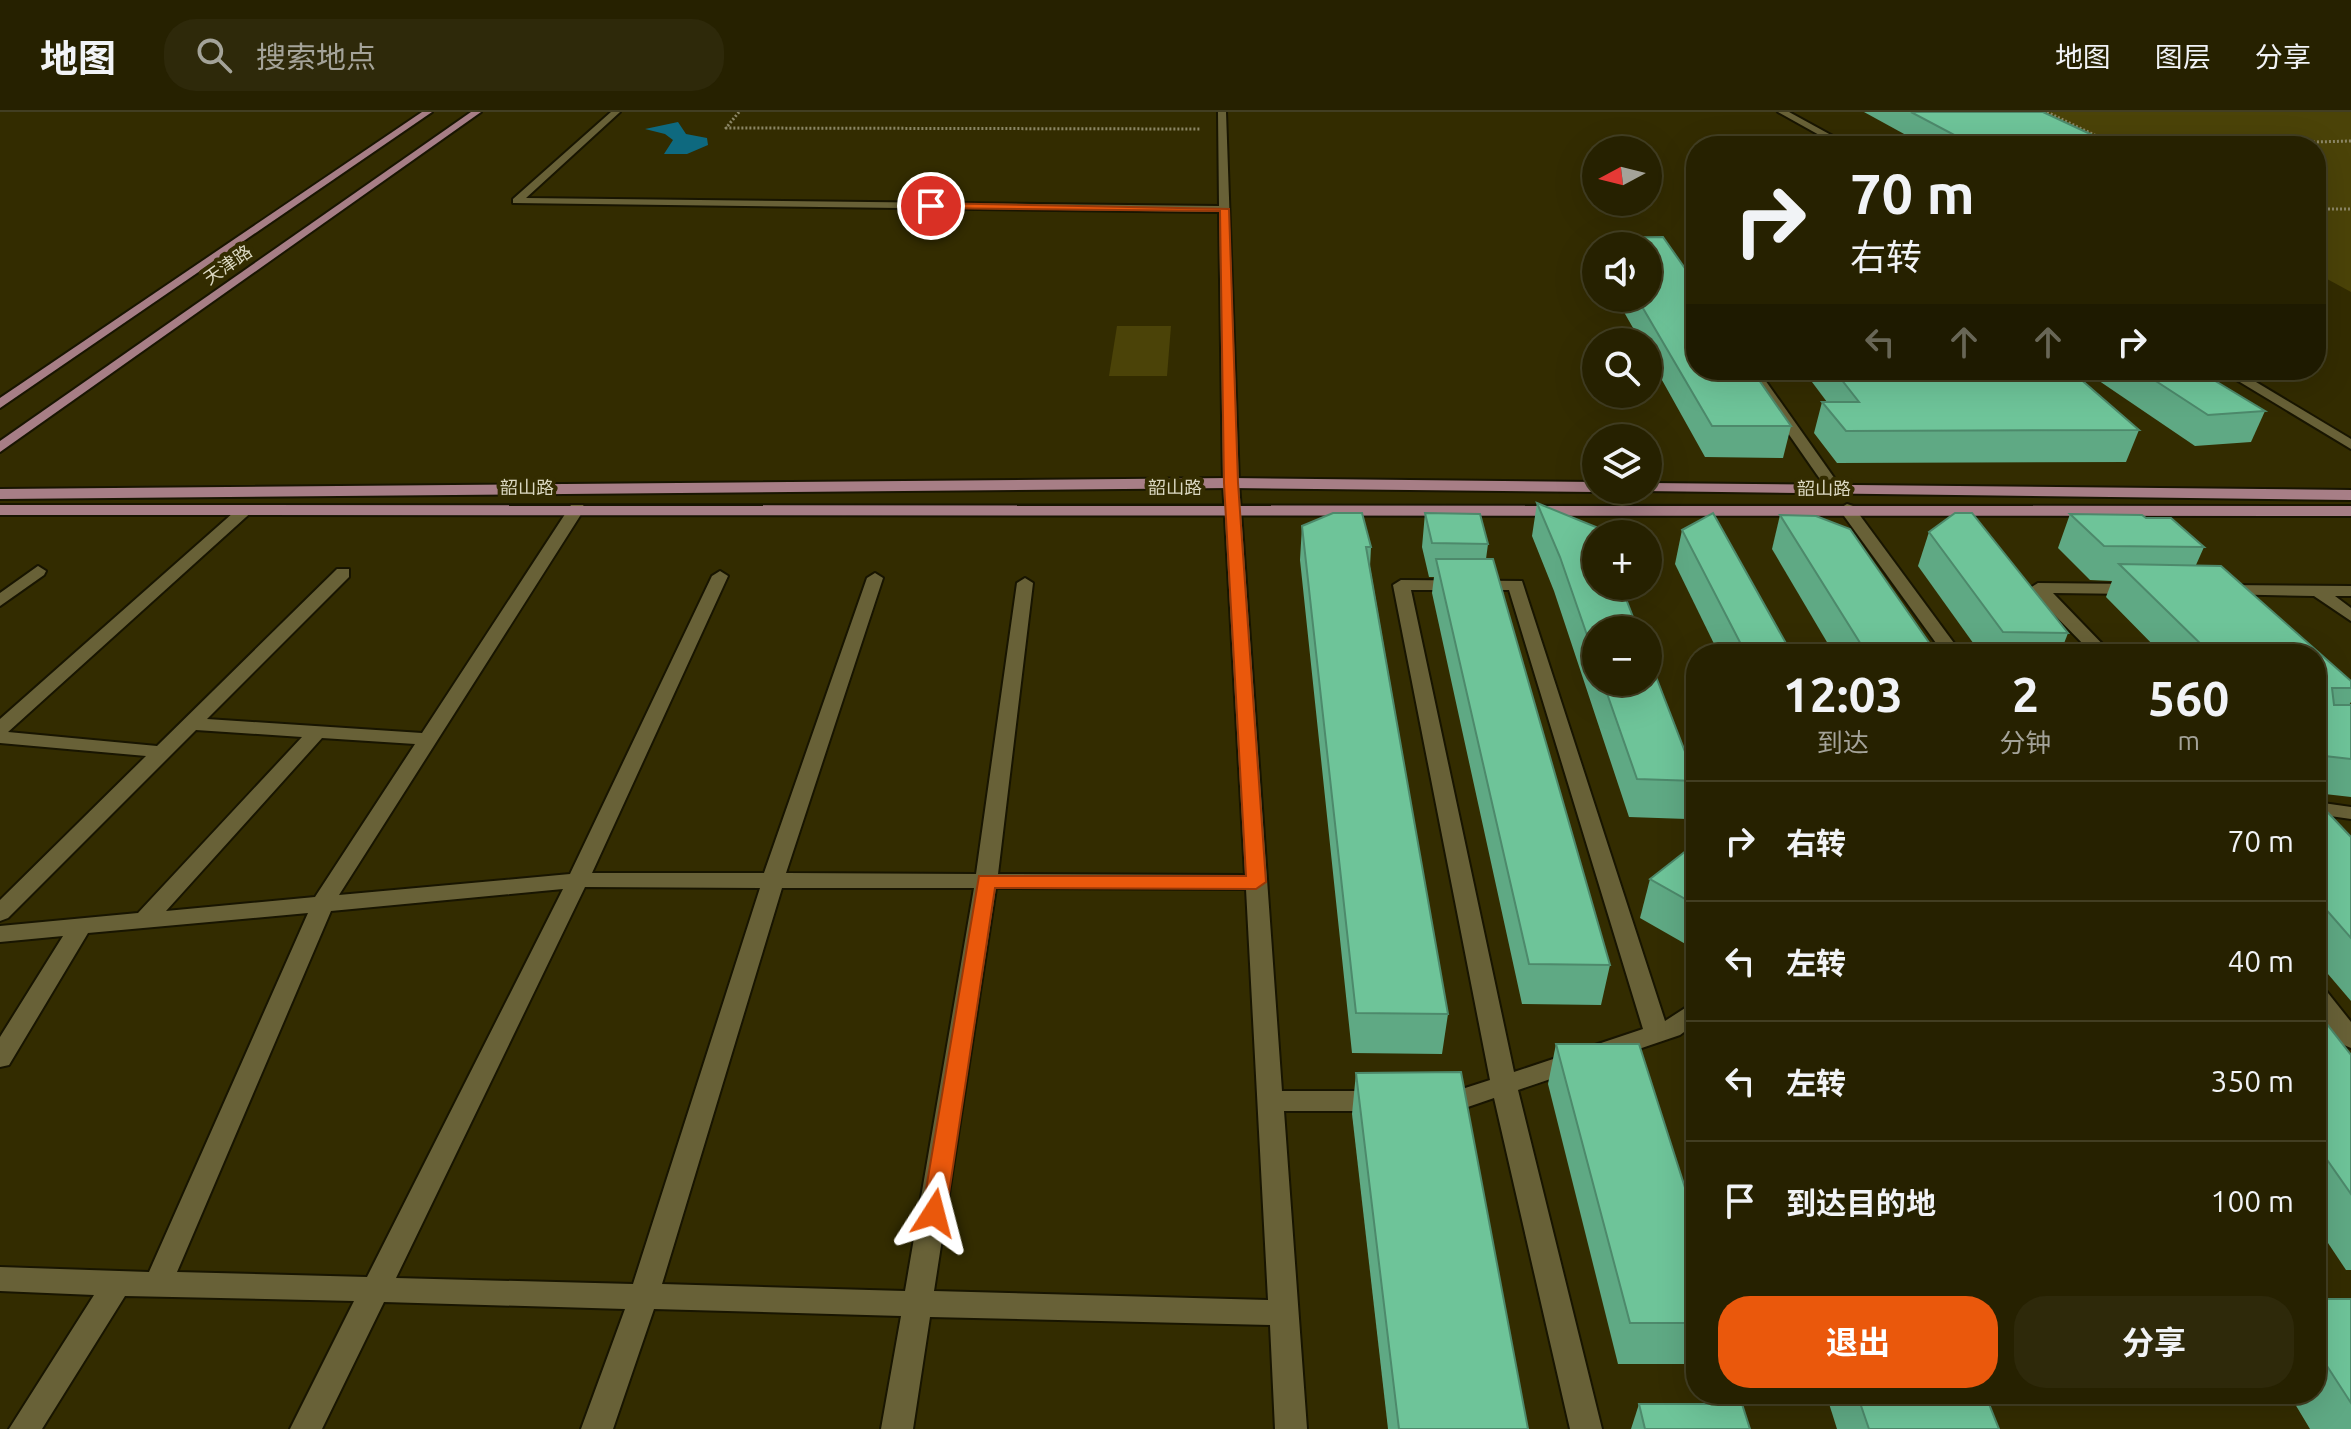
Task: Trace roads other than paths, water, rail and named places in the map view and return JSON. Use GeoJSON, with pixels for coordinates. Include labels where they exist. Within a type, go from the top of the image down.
{"type":"FeatureCollection","features":[{"type":"Feature","properties":{"kind":"main road","name":"天津路"},"geometry":{"type":"LineString","coordinates":[[0,404],[428,112]]}},
{"type":"Feature","properties":{"kind":"main road","name":"天津路"},"geometry":{"type":"LineString","coordinates":[[0,448],[477,112]]}},
{"type":"Feature","properties":{"kind":"main road","name":"韶山路"},"geometry":{"type":"LineString","coordinates":[[0,494],[1231,483],[1582,487]]}},
{"type":"Feature","properties":{"kind":"main road","name":"韶山路"},"geometry":{"type":"LineString","coordinates":[[1662,488],[2351,495]]}},
{"type":"Feature","properties":{"kind":"main road","name":"韶山路"},"geometry":{"type":"LineString","coordinates":[[0,510],[1232,507],[2351,511]]}},
{"type":"Feature","properties":{"kind":"street"},"geometry":{"type":"LineString","coordinates":[[616,112],[517,201],[1224,209]]}},
{"type":"Feature","properties":{"kind":"street"},"geometry":{"type":"LineString","coordinates":[[1782,112],[1827,136]]}},
{"type":"Feature","properties":{"kind":"street"},"geometry":{"type":"LineString","coordinates":[[1222,120],[1232,507],[1291,1429]]}},
{"type":"Feature","properties":{"kind":"street"},"geometry":{"type":"LineString","coordinates":[[1758,380],[1834,489]]}},
{"type":"Feature","properties":{"kind":"street"},"geometry":{"type":"LineString","coordinates":[[2244,380],[2351,445]]}},
{"type":"Feature","properties":{"kind":"street"},"geometry":{"type":"LineString","coordinates":[[0,729],[248,508]]}},
{"type":"Feature","properties":{"kind":"street"},"geometry":{"type":"LineString","coordinates":[[158,1284],[324,901],[577,508]]}},
{"type":"Feature","properties":{"kind":"street"},"geometry":{"type":"LineString","coordinates":[[1847,509],[1946,644]]}},
{"type":"Feature","properties":{"kind":"street"},"geometry":{"type":"LineString","coordinates":[[0,601],[38,571]]}},
{"type":"Feature","properties":{"kind":"street"},"geometry":{"type":"LineString","coordinates":[[0,913],[343,573]]}},
{"type":"Feature","properties":{"kind":"street"},"geometry":{"type":"LineString","coordinates":[[306,1429],[578,880],[720,576]]}},
{"type":"Feature","properties":{"kind":"street"},"geometry":{"type":"LineString","coordinates":[[597,1429],[644,1296],[773,880],[875,578]]}},
{"type":"Feature","properties":{"kind":"street"},"geometry":{"type":"LineString","coordinates":[[897,1429],[920,1304],[986,881],[1025,583]]}},
{"type":"Feature","properties":{"kind":"street"},"geometry":{"type":"LineString","coordinates":[[1586,1429],[1504,1085],[1401,585],[1516,585],[1657,1034]]}},
{"type":"Feature","properties":{"kind":"street"},"geometry":{"type":"LineString","coordinates":[[2093,644],[2038,588],[2147,589]]}},
{"type":"Feature","properties":{"kind":"street"},"geometry":{"type":"LineString","coordinates":[[2209,590],[2351,591]]}},
{"type":"Feature","properties":{"kind":"street"},"geometry":{"type":"LineString","coordinates":[[2318,591],[2351,616]]}},
{"type":"Feature","properties":{"kind":"street"},"geometry":{"type":"LineString","coordinates":[[191,724],[428,739]]}},
{"type":"Feature","properties":{"kind":"street"},"geometry":{"type":"LineString","coordinates":[[145,920],[317,732]]}},
{"type":"Feature","properties":{"kind":"street"},"geometry":{"type":"LineString","coordinates":[[0,737],[162,752]]}},
{"type":"Feature","properties":{"kind":"street"},"geometry":{"type":"LineString","coordinates":[[2326,809],[2351,813]]}},
{"type":"Feature","properties":{"kind":"street"},"geometry":{"type":"LineString","coordinates":[[0,934],[324,901],[578,880],[1256,882]]}},
{"type":"Feature","properties":{"kind":"street"},"geometry":{"type":"LineString","coordinates":[[0,1058],[81,926]]}},
{"type":"Feature","properties":{"kind":"street"},"geometry":{"type":"LineString","coordinates":[[2326,1007],[2351,1039]]}},
{"type":"Feature","properties":{"kind":"street"},"geometry":{"type":"LineString","coordinates":[[1271,1101],[1459,1100],[1671,1029],[1686,1018]]}},
{"type":"Feature","properties":{"kind":"street"},"geometry":{"type":"LineString","coordinates":[[0,1279],[1284,1313]]}},
{"type":"Feature","properties":{"kind":"street"},"geometry":{"type":"LineString","coordinates":[[25,1429],[117,1284]]}},
{"type":"Feature","properties":{"kind":"water"},"geometry":{"type":"Polygon","coordinates":[[[678,122],[686,134],[707,138],[708,145],[687,154],[664,154],[673,140],[665,134],[645,129],[678,122]]]}}]}
